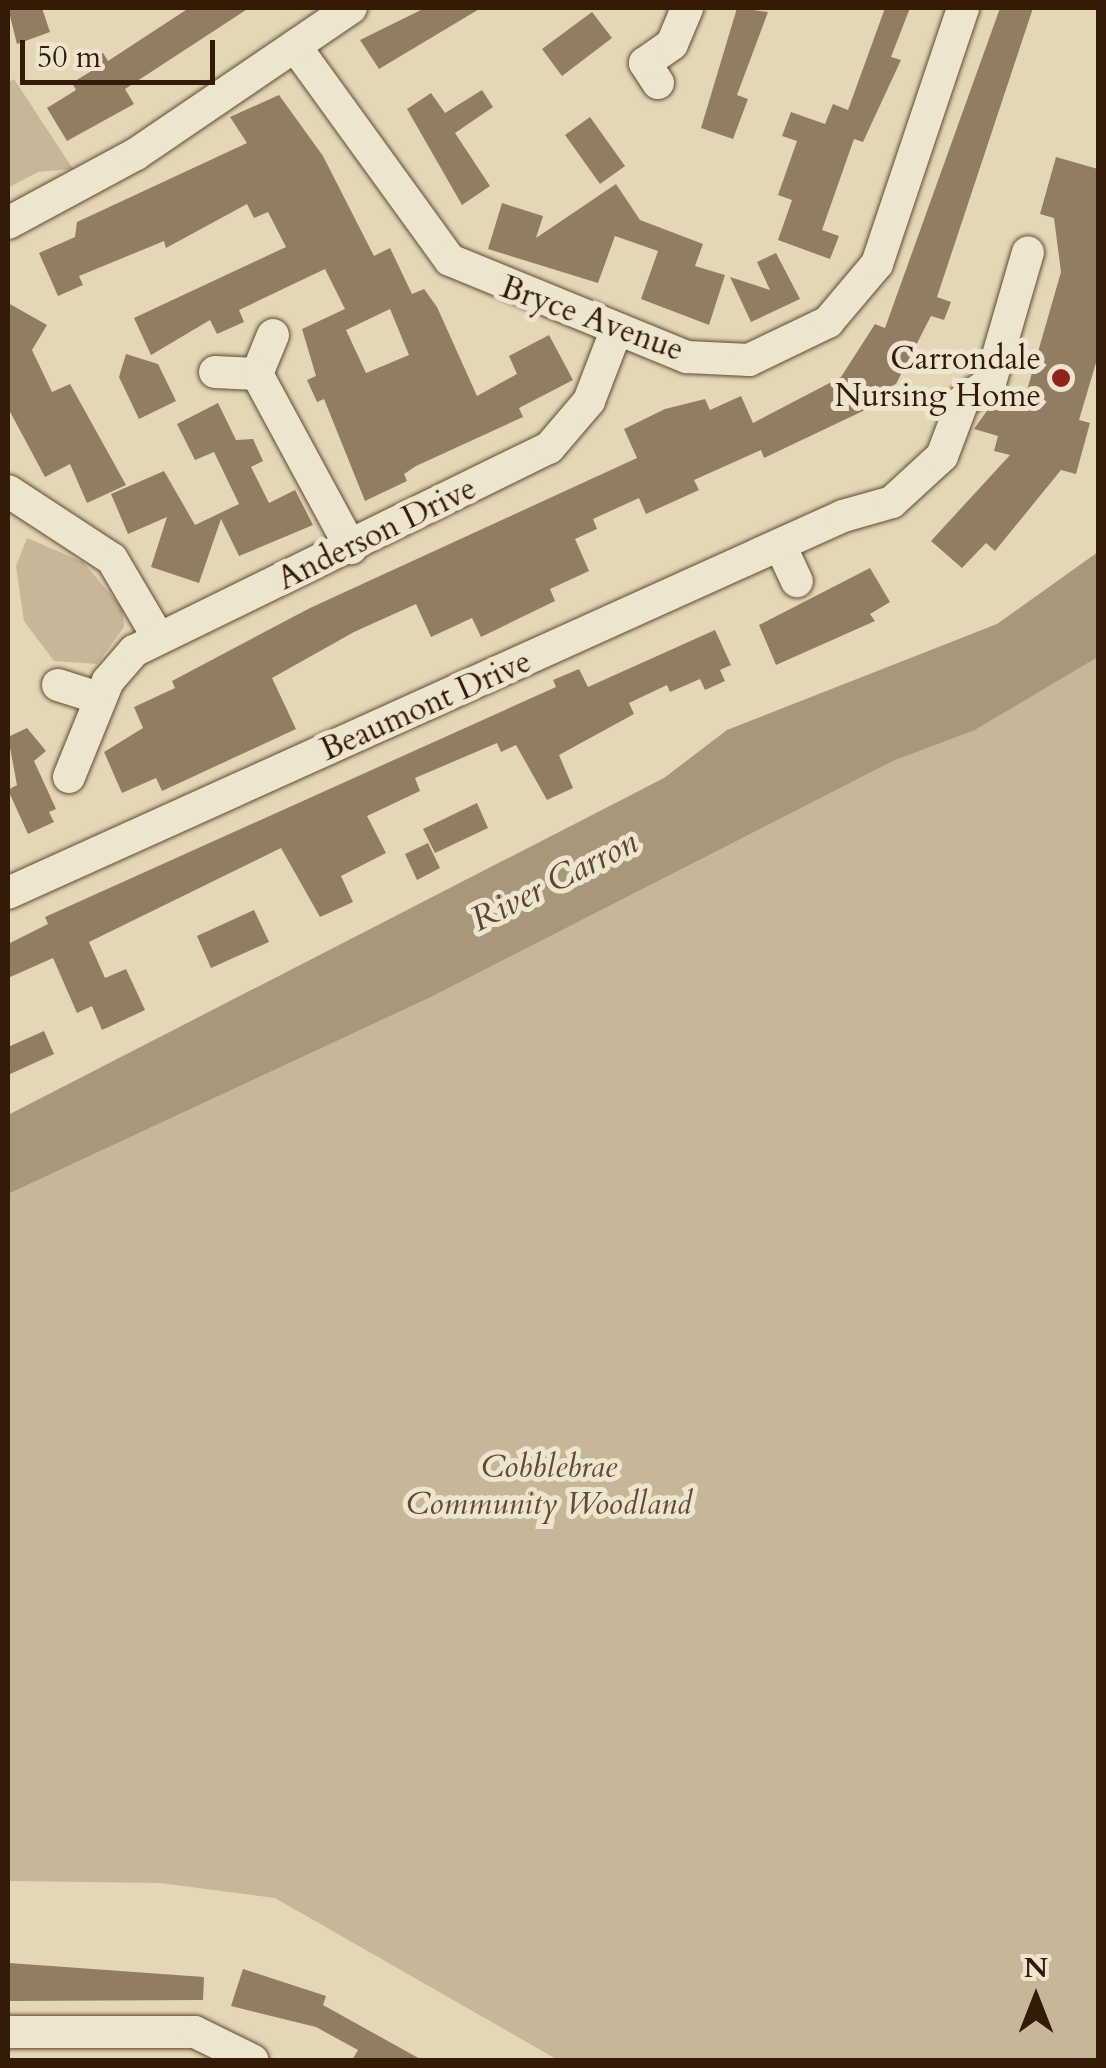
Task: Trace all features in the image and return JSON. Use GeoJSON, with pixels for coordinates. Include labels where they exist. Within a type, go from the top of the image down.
{"type":"FeatureCollection","features":[{"type":"Feature","properties":{"kind":"street"},"geometry":{"type":"LineString","coordinates":[[8,223],[136,154],[351,8]]}},
{"type":"Feature","properties":{"kind":"street"},"geometry":{"type":"LineString","coordinates":[[658,82],[645,62],[672,44],[688,8]]}},
{"type":"Feature","properties":{"kind":"street","name":"Bryce Avenue"},"geometry":{"type":"LineString","coordinates":[[295,46],[450,260],[687,357],[748,360],[828,322],[876,264],[963,8]]}},
{"type":"Feature","properties":{"kind":"street","name":"Beaumont Drive"},"geometry":{"type":"LineString","coordinates":[[8,893],[844,516],[892,502],[942,456],[963,401],[990,383],[1028,252]]}},
{"type":"Feature","properties":{"kind":"street","name":"Anderson Drive"},"geometry":{"type":"LineString","coordinates":[[69,778],[99,698],[134,650],[351,548],[549,448],[589,401],[616,331]]}},
{"type":"Feature","properties":{"kind":"street"},"geometry":{"type":"LineString","coordinates":[[257,374],[274,336]]}},
{"type":"Feature","properties":{"kind":"street"},"geometry":{"type":"LineString","coordinates":[[214,372],[257,374]]}},
{"type":"Feature","properties":{"kind":"street"},"geometry":{"type":"LineString","coordinates":[[257,374],[351,548]]}},
{"type":"Feature","properties":{"kind":"street"},"geometry":{"type":"LineString","coordinates":[[8,491],[112,559],[158,637]]}},
{"type":"Feature","properties":{"kind":"street"},"geometry":{"type":"LineString","coordinates":[[780,545],[797,580]]}},
{"type":"Feature","properties":{"kind":"street"},"geometry":{"type":"LineString","coordinates":[[58,685],[99,698]]}},
{"type":"Feature","properties":{"kind":"street"},"geometry":{"type":"LineString","coordinates":[[8,2032],[195,2032],[252,2060]]}},
{"type":"Feature","properties":{"kind":"green space"},"geometry":{"type":"Polygon","coordinates":[[[14,79],[73,169],[38,172],[8,188],[8,83],[14,79]]]}},
{"type":"Feature","properties":{"kind":"green space"},"geometry":{"type":"Polygon","coordinates":[[[27,538],[83,562],[123,609],[124,627],[97,664],[54,661],[24,621],[16,566],[27,538]]]}},
{"type":"Feature","properties":{"kind":"green space","name":"Cobblebrae Community Woodland"},"geometry":{"type":"Polygon","coordinates":[[[1098,657],[1098,2060],[558,2060],[275,1898],[160,1883],[8,1881],[8,1194],[429,998],[893,761],[975,730],[1098,657]]]}},
{"type":"Feature","properties":{"kind":"water","name":"River Carron"},"geometry":{"type":"Polygon","coordinates":[[[1098,552],[1098,657],[975,730],[893,761],[429,998],[8,1194],[8,1115],[664,778],[727,730],[997,624],[1098,552]]]}},
{"type":"Feature","properties":{"kind":"building"},"geometry":{"type":"Polygon","coordinates":[[[8,8],[42,8],[50,32],[17,44],[8,8]]]}},
{"type":"Feature","properties":{"kind":"building"},"geometry":{"type":"Polygon","coordinates":[[[189,8],[249,8],[125,89],[134,104],[67,141],[47,108],[76,90],[72,83],[93,70],[88,62],[103,53],[108,61],[189,8]]]}},
{"type":"Feature","properties":{"kind":"building"},"geometry":{"type":"Polygon","coordinates":[[[425,8],[481,8],[379,69],[360,40],[425,8]]]}},
{"type":"Feature","properties":{"kind":"building"},"geometry":{"type":"Polygon","coordinates":[[[737,8],[768,12],[737,95],[748,99],[733,139],[701,128],[737,8]]]}},
{"type":"Feature","properties":{"kind":"building"},"geometry":{"type":"Polygon","coordinates":[[[885,8],[910,8],[891,57],[901,60],[863,142],[854,139],[822,230],[839,236],[830,259],[778,240],[792,200],[778,195],[797,141],[782,136],[791,112],[825,124],[833,104],[848,110],[885,8]]]}},
{"type":"Feature","properties":{"kind":"building"},"geometry":{"type":"Polygon","coordinates":[[[1000,8],[1033,8],[937,297],[951,302],[944,320],[931,316],[896,384],[879,392],[884,401],[764,458],[761,450],[694,480],[699,490],[646,514],[639,498],[593,519],[597,529],[575,539],[589,571],[550,589],[555,601],[481,637],[472,618],[431,637],[416,604],[354,632],[272,678],[296,729],[162,791],[156,778],[122,793],[104,752],[143,728],[134,707],[175,688],[172,681],[310,608],[637,458],[624,429],[665,409],[705,399],[710,410],[741,396],[753,423],[841,377],[875,324],[885,328],[1000,8]]]}},
{"type":"Feature","properties":{"kind":"building"},"geometry":{"type":"Polygon","coordinates":[[[592,12],[612,38],[562,76],[542,49],[592,12]]]}},
{"type":"Feature","properties":{"kind":"building"},"geometry":{"type":"Polygon","coordinates":[[[482,90],[493,107],[455,133],[490,186],[462,205],[407,109],[431,93],[445,113],[482,90]]]}},
{"type":"Feature","properties":{"kind":"building"},"geometry":{"type":"Polygon","coordinates":[[[279,95],[323,156],[374,256],[390,248],[412,294],[424,289],[437,307],[477,396],[517,374],[509,356],[549,335],[573,380],[519,408],[523,417],[416,466],[404,474],[407,481],[365,501],[324,399],[317,402],[307,380],[316,376],[302,329],[345,309],[325,269],[239,310],[244,322],[217,334],[210,320],[151,355],[134,318],[286,247],[268,212],[254,218],[247,204],[166,248],[164,241],[79,276],[83,285],[58,296],[39,253],[75,237],[77,222],[247,143],[230,117],[279,95]],[[390,309],[346,330],[366,373],[409,355],[390,309]]]}},
{"type":"Feature","properties":{"kind":"building"},"geometry":{"type":"Polygon","coordinates":[[[590,117],[625,166],[600,184],[565,135],[590,117]]]}},
{"type":"Feature","properties":{"kind":"building","name":"Carrondale Nursing Home"},"geometry":{"type":"Polygon","coordinates":[[[1056,157],[1098,169],[1098,356],[1079,420],[1090,423],[1076,474],[1061,470],[995,551],[986,543],[962,568],[931,541],[1010,455],[994,451],[998,436],[974,429],[989,408],[1023,404],[1061,272],[1054,218],[1040,214],[1056,157]]]}},
{"type":"Feature","properties":{"kind":"building"},"geometry":{"type":"Polygon","coordinates":[[[616,184],[640,220],[703,244],[695,266],[725,275],[709,325],[641,299],[658,251],[615,236],[598,283],[488,249],[502,203],[543,216],[536,238],[616,184]]]}},
{"type":"Feature","properties":{"kind":"building"},"geometry":{"type":"Polygon","coordinates":[[[776,253],[800,299],[751,322],[730,277],[770,290],[757,262],[776,253]]]}},
{"type":"Feature","properties":{"kind":"building"},"geometry":{"type":"Polygon","coordinates":[[[8,303],[47,325],[32,350],[52,392],[70,384],[126,485],[87,503],[70,464],[45,477],[8,408],[8,303]]]}},
{"type":"Feature","properties":{"kind":"building"},"geometry":{"type":"Polygon","coordinates":[[[126,354],[158,364],[176,401],[139,419],[119,377],[126,354]]]}},
{"type":"Feature","properties":{"kind":"building"},"geometry":{"type":"Polygon","coordinates":[[[218,403],[236,440],[253,439],[263,461],[251,467],[269,503],[295,490],[313,525],[239,556],[221,519],[199,583],[151,567],[167,517],[128,534],[111,494],[164,471],[195,525],[239,504],[214,452],[195,460],[177,424],[218,403]]]}},
{"type":"Feature","properties":{"kind":"building"},"geometry":{"type":"Polygon","coordinates":[[[870,568],[890,602],[870,614],[875,621],[776,665],[759,625],[870,568]]]}},
{"type":"Feature","properties":{"kind":"building"},"geometry":{"type":"Polygon","coordinates":[[[715,630],[731,665],[720,670],[725,681],[705,690],[700,679],[670,692],[667,685],[629,703],[634,714],[559,755],[573,788],[547,800],[516,745],[501,752],[497,743],[415,778],[420,791],[367,816],[386,853],[341,876],[353,902],[320,917],[281,848],[89,942],[105,978],[126,969],[145,1010],[102,1030],[92,1006],[77,1013],[53,958],[8,978],[8,944],[48,924],[45,917],[556,687],[553,680],[579,669],[588,687],[715,630]]]}},
{"type":"Feature","properties":{"kind":"building"},"geometry":{"type":"Polygon","coordinates":[[[27,728],[46,751],[34,761],[56,809],[49,812],[54,822],[28,834],[8,790],[17,785],[8,737],[27,728]]]}},
{"type":"Feature","properties":{"kind":"building"},"geometry":{"type":"Polygon","coordinates":[[[477,803],[488,828],[435,853],[423,829],[477,803]]]}},
{"type":"Feature","properties":{"kind":"building"},"geometry":{"type":"Polygon","coordinates":[[[428,843],[440,868],[417,880],[405,854],[428,843]]]}},
{"type":"Feature","properties":{"kind":"building"},"geometry":{"type":"Polygon","coordinates":[[[254,910],[269,942],[211,968],[197,936],[254,910]]]}},
{"type":"Feature","properties":{"kind":"building"},"geometry":{"type":"Polygon","coordinates":[[[44,1031],[54,1054],[8,1075],[8,1047],[44,1031]]]}},
{"type":"Feature","properties":{"kind":"building"},"geometry":{"type":"Polygon","coordinates":[[[9,1963],[204,1977],[203,2000],[9,2001],[9,1963]]]}},
{"type":"Feature","properties":{"kind":"building"},"geometry":{"type":"Polygon","coordinates":[[[243,1969],[326,1996],[323,2005],[422,2060],[352,2060],[358,2050],[316,2027],[231,2006],[243,1969]]]}},
{"type":"Feature","properties":{"kind":"place","name":"Carrondale Nursing Home"},"geometry":{"type":"Point","coordinates":[1061,378]}}]}
